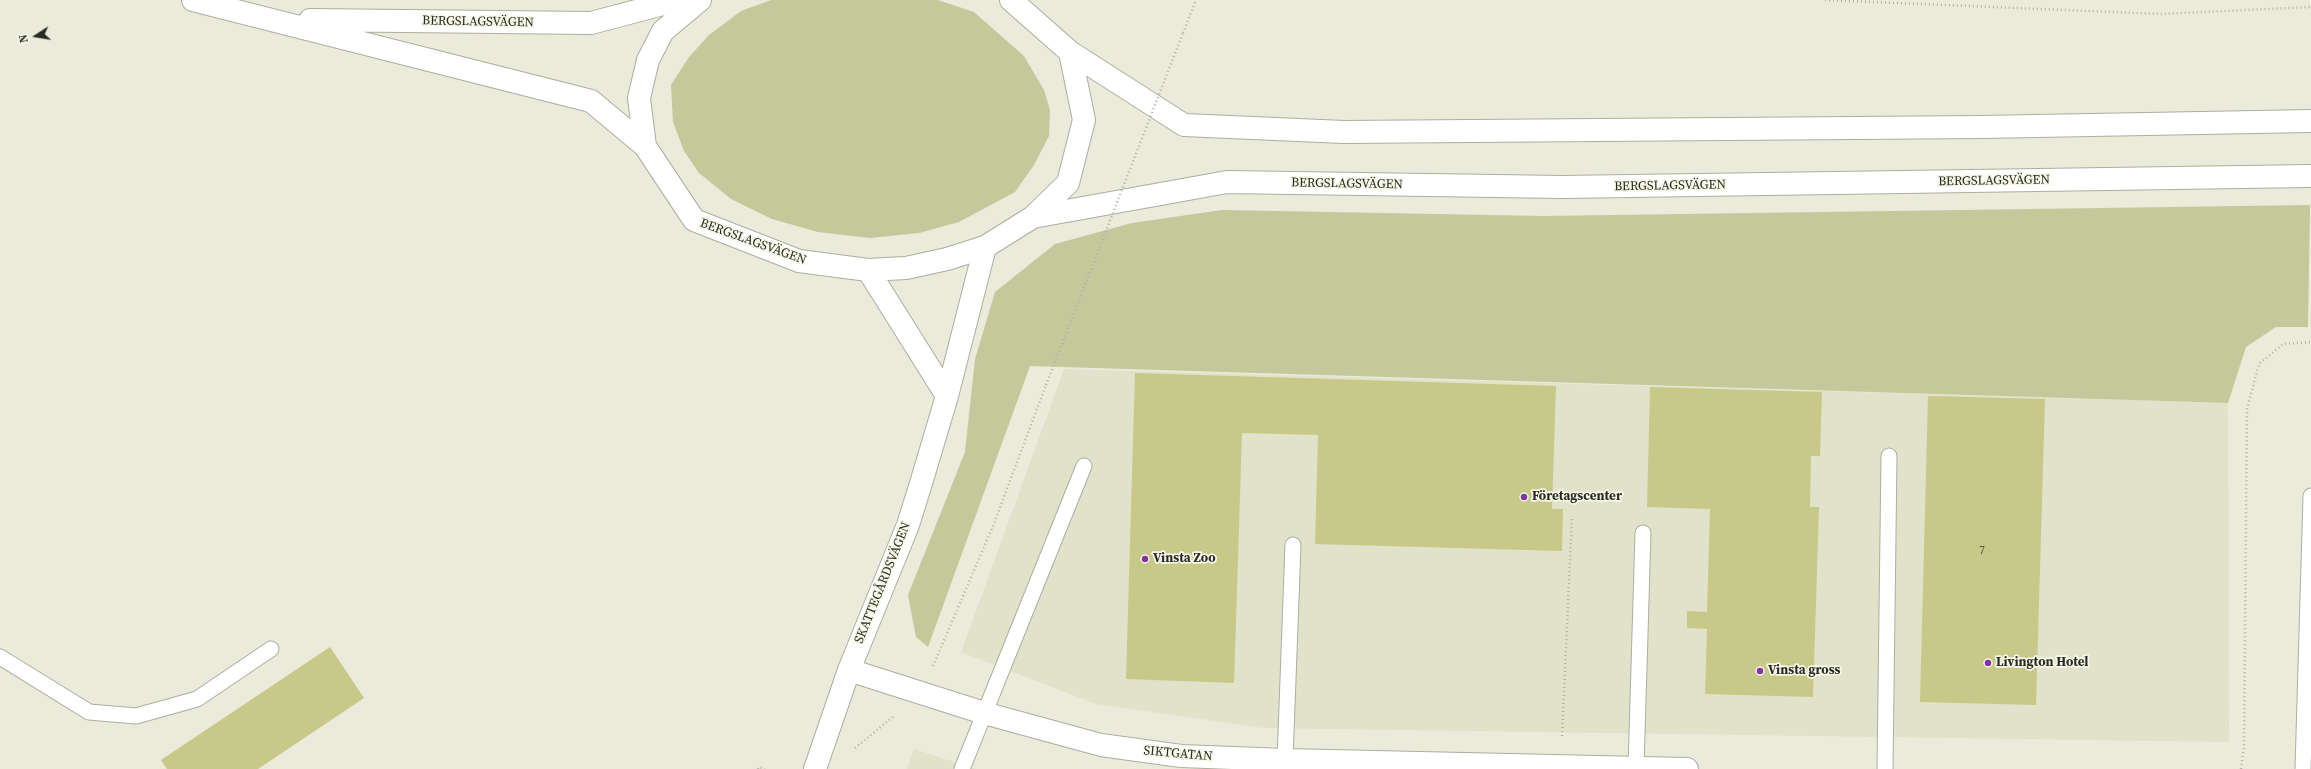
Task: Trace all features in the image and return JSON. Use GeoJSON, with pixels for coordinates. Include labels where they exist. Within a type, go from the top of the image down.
{"type":"FeatureCollection","features":[{"type":"Feature","properties":{"kind":"main road","name":"BERGSLAGSVÄGEN"},"geometry":{"type":"LineString","coordinates":[[193,0],[275,19],[591,101],[645,146],[694,220],[799,261],[868,270],[906,268],[947,259],[985,247],[1033,217],[1068,183],[1084,120],[1070,52]]}},
{"type":"Feature","properties":{"kind":"main road","name":"BERGSLAGSVÄGEN"},"geometry":{"type":"LineString","coordinates":[[275,19],[591,23],[678,0]]}},
{"type":"Feature","properties":{"kind":"main road","name":"BERGSLAGSVÄGEN"},"geometry":{"type":"LineString","coordinates":[[645,146],[639,98],[648,60],[663,31],[700,0]]}},
{"type":"Feature","properties":{"kind":"main road"},"geometry":{"type":"LineString","coordinates":[[1012,0],[1070,52],[1184,125],[1344,132],[1965,127],[2311,121]]}},
{"type":"Feature","properties":{"kind":"main road","name":"BERGSLAGSVÄGEN"},"geometry":{"type":"LineString","coordinates":[[1033,217],[1227,182],[1562,187],[2311,176]]}},
{"type":"Feature","properties":{"kind":"main road","name":"SKATTEGÅRDSVÄGEN"},"geometry":{"type":"LineString","coordinates":[[815,769],[849,670],[908,525],[947,396],[985,247]]}},
{"type":"Feature","properties":{"kind":"main road"},"geometry":{"type":"LineString","coordinates":[[868,270],[947,396]]}},
{"type":"Feature","properties":{"kind":"main road","name":"SIKTGATAN"},"geometry":{"type":"LineString","coordinates":[[849,670],[984,713],[1101,745],[1181,756],[1285,760],[1346,765],[1561,766],[1687,769]]}},
{"type":"Feature","properties":{"kind":"lane"},"geometry":{"type":"LineString","coordinates":[[1885,769],[1889,456]]}},
{"type":"Feature","properties":{"kind":"lane"},"geometry":{"type":"LineString","coordinates":[[962,769],[1084,466]]}},
{"type":"Feature","properties":{"kind":"lane"},"geometry":{"type":"LineString","coordinates":[[2303,769],[2311,496]]}},
{"type":"Feature","properties":{"kind":"lane"},"geometry":{"type":"LineString","coordinates":[[1636,768],[1643,533]]}},
{"type":"Feature","properties":{"kind":"lane"},"geometry":{"type":"LineString","coordinates":[[1285,760],[1293,545]]}},
{"type":"Feature","properties":{"kind":"lane"},"geometry":{"type":"LineString","coordinates":[[0,657],[89,712],[136,716],[197,699],[271,650]]}},
{"type":"Feature","properties":{"kind":"path"},"geometry":{"type":"LineString","coordinates":[[854,749],[921,694],[993,526],[1046,385],[1196,0]]}},
{"type":"Feature","properties":{"kind":"path"},"geometry":{"type":"LineString","coordinates":[[1825,0],[2160,14],[2311,7]]}},
{"type":"Feature","properties":{"kind":"path"},"geometry":{"type":"LineString","coordinates":[[2242,769],[2244,746],[2247,409],[2259,364],[2283,344],[2311,342]]}},
{"type":"Feature","properties":{"kind":"path"},"geometry":{"type":"LineString","coordinates":[[1561,766],[1572,516]]}},
{"type":"Feature","properties":{"kind":"path"},"geometry":{"type":"LineString","coordinates":[[758,769],[759,767],[765,769]]}},
{"type":"Feature","properties":{"kind":"shaded area"},"geometry":{"type":"Polygon","coordinates":[[[1064,369],[2228,403],[2229,742],[1263,728],[1096,704],[961,652],[1064,369]]]}},
{"type":"Feature","properties":{"kind":"shaded area"},"geometry":{"type":"Polygon","coordinates":[[[914,749],[976,769],[907,769],[914,749]]]}},
{"type":"Feature","properties":{"kind":"green space"},"geometry":{"type":"Polygon","coordinates":[[[771,0],[938,0],[974,12],[1024,56],[1044,90],[1050,110],[1049,136],[1034,165],[1015,192],[959,222],[919,233],[870,238],[818,232],[772,219],[731,199],[699,173],[684,151],[673,122],[671,85],[689,57],[709,35],[741,11],[771,0]]]}},
{"type":"Feature","properties":{"kind":"green space"},"geometry":{"type":"Polygon","coordinates":[[[2310,205],[2308,327],[2276,327],[2246,347],[2228,403],[1030,366],[928,647],[916,637],[908,595],[965,452],[975,359],[995,292],[1055,244],[1132,223],[1222,210],[1543,216],[2310,205]]]}},
{"type":"Feature","properties":{"kind":"building"},"geometry":{"type":"Polygon","coordinates":[[[1135,373],[1556,386],[1552,509],[1563,509],[1562,551],[1315,544],[1318,435],[1242,433],[1234,683],[1126,679],[1135,373]]]}},
{"type":"Feature","properties":{"kind":"building"},"geometry":{"type":"Polygon","coordinates":[[[1650,387],[1822,392],[1820,456],[1811,456],[1810,507],[1819,507],[1813,697],[1705,694],[1707,629],[1687,628],[1687,611],[1707,612],[1710,509],[1647,507],[1650,387]]]}},
{"type":"Feature","properties":{"kind":"building"},"geometry":{"type":"Polygon","coordinates":[[[1928,396],[2045,399],[2036,705],[1920,702],[1928,396]]]}},
{"type":"Feature","properties":{"kind":"building"},"geometry":{"type":"Polygon","coordinates":[[[330,647],[364,698],[258,769],[167,769],[161,760],[330,647]]]}},
{"type":"Feature","properties":{"kind":"place","name":"Företagscenter"},"geometry":{"type":"Point","coordinates":[1524,497]}},
{"type":"Feature","properties":{"kind":"place","name":"Vinsta Zoo"},"geometry":{"type":"Point","coordinates":[1145,559]}},
{"type":"Feature","properties":{"kind":"place","name":"Livington Hotel"},"geometry":{"type":"Point","coordinates":[1988,663]}},
{"type":"Feature","properties":{"kind":"place","name":"Vinsta gross"},"geometry":{"type":"Point","coordinates":[1760,671]}}]}
